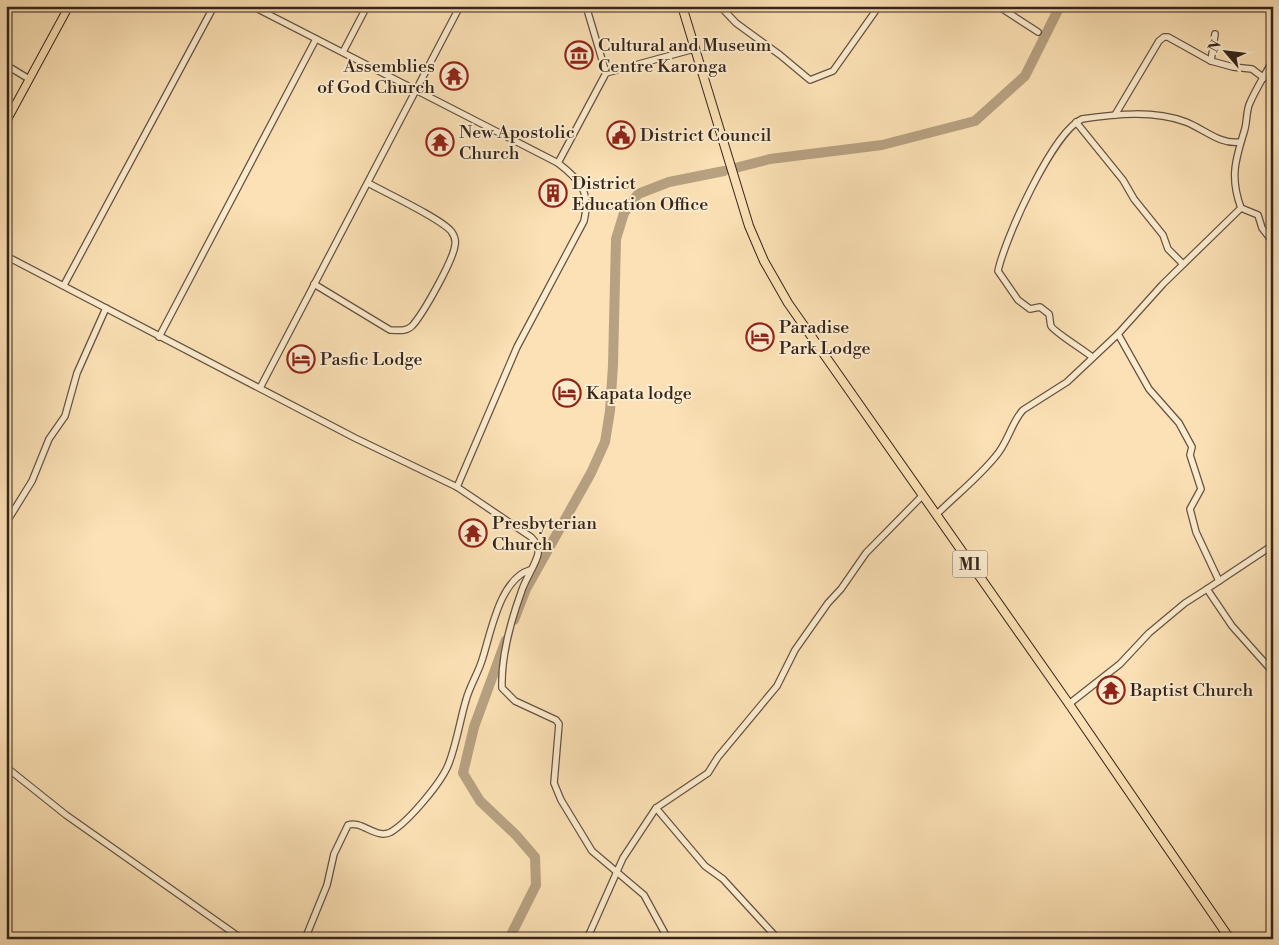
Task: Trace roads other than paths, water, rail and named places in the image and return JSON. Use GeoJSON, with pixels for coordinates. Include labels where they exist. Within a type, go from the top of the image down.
{"type":"FeatureCollection","features":[{"type":"Feature","properties":{"kind":"highway","name":"M1"},"geometry":{"type":"LineString","coordinates":[[682,6],[749,226],[764,261],[788,303],[1069,704],[1228,936]]}},
{"type":"Feature","properties":{"kind":"main road"},"geometry":{"type":"LineString","coordinates":[[6,122],[69,6]]}},
{"type":"Feature","properties":{"kind":"street"},"geometry":{"type":"LineString","coordinates":[[64,285],[214,6]]}},
{"type":"Feature","properties":{"kind":"street"},"geometry":{"type":"LineString","coordinates":[[252,6],[558,164],[583,189],[587,208],[584,221],[517,347],[457,487]]}},
{"type":"Feature","properties":{"kind":"street"},"geometry":{"type":"LineString","coordinates":[[343,52],[367,6]]}},
{"type":"Feature","properties":{"kind":"street"},"geometry":{"type":"LineString","coordinates":[[260,388],[460,6]]}},
{"type":"Feature","properties":{"kind":"street"},"geometry":{"type":"LineString","coordinates":[[558,164],[603,82],[606,72],[586,6]]}},
{"type":"Feature","properties":{"kind":"street"},"geometry":{"type":"LineString","coordinates":[[720,6],[736,23],[774,50],[810,80],[833,71],[880,6]]}},
{"type":"Feature","properties":{"kind":"street"},"geometry":{"type":"LineString","coordinates":[[998,6],[1038,32]]}},
{"type":"Feature","properties":{"kind":"street"},"geometry":{"type":"LineString","coordinates":[[1210,61],[1215,34]]}},
{"type":"Feature","properties":{"kind":"street"},"geometry":{"type":"LineString","coordinates":[[1115,115],[1159,41],[1164,37],[1168,37],[1210,61],[1233,67],[1252,69],[1264,78]]}},
{"type":"Feature","properties":{"kind":"street"},"geometry":{"type":"LineString","coordinates":[[159,337],[316,39]]}},
{"type":"Feature","properties":{"kind":"street"},"geometry":{"type":"LineString","coordinates":[[606,72],[694,49]]}},
{"type":"Feature","properties":{"kind":"street"},"geometry":{"type":"LineString","coordinates":[[1273,60],[1248,108],[1245,130],[1240,142],[1234,174],[1241,208],[1258,216],[1262,228],[1273,242]]}},
{"type":"Feature","properties":{"kind":"street"},"geometry":{"type":"LineString","coordinates":[[6,65],[29,79]]}},
{"type":"Feature","properties":{"kind":"street"},"geometry":{"type":"LineString","coordinates":[[1092,357],[1068,339],[1056,333],[1051,327],[1049,314],[1040,307],[1030,309],[1018,300],[998,271],[1012,229],[1026,198],[1053,151],[1076,122],[1115,115],[1148,115],[1186,122],[1228,143],[1240,142]]}},
{"type":"Feature","properties":{"kind":"street"},"geometry":{"type":"LineString","coordinates":[[1076,122],[1123,180],[1134,199],[1163,235],[1168,249],[1183,264]]}},
{"type":"Feature","properties":{"kind":"street"},"geometry":{"type":"LineString","coordinates":[[314,284],[390,330],[403,331],[411,327],[432,295],[452,255],[455,238],[450,230],[436,221],[368,183]]}},
{"type":"Feature","properties":{"kind":"street"},"geometry":{"type":"LineString","coordinates":[[936,515],[995,458],[1007,441],[1018,416],[1023,410],[1067,382],[1118,334],[1183,264],[1241,208]]}},
{"type":"Feature","properties":{"kind":"street"},"geometry":{"type":"LineString","coordinates":[[6,256],[64,285],[159,337],[457,487],[536,542],[538,554],[530,570],[514,616],[505,653],[502,688],[515,701],[556,720],[558,724],[554,770],[556,791],[587,846],[644,895],[668,939]]}},
{"type":"Feature","properties":{"kind":"street"},"geometry":{"type":"LineString","coordinates":[[6,523],[32,481],[49,439],[64,416],[77,373],[106,308]]}},
{"type":"Feature","properties":{"kind":"street"},"geometry":{"type":"LineString","coordinates":[[1118,334],[1149,389],[1180,423],[1192,448],[1190,455],[1201,490],[1190,509],[1196,532],[1219,581]]}},
{"type":"Feature","properties":{"kind":"street"},"geometry":{"type":"LineString","coordinates":[[587,939],[616,872],[636,836],[656,808],[708,773],[718,757],[777,686],[795,650],[824,608],[841,589],[866,554],[922,496]]}},
{"type":"Feature","properties":{"kind":"street"},"geometry":{"type":"LineString","coordinates":[[1069,704],[1120,664],[1149,633],[1185,603],[1273,545]]}},
{"type":"Feature","properties":{"kind":"street"},"geometry":{"type":"LineString","coordinates":[[305,939],[327,884],[334,854],[348,825],[357,825],[377,833],[390,832],[422,805],[447,768],[466,700],[483,657],[491,626],[504,597],[514,582],[521,572],[530,570]]}},
{"type":"Feature","properties":{"kind":"street"},"geometry":{"type":"LineString","coordinates":[[1208,589],[1232,626],[1273,672]]}},
{"type":"Feature","properties":{"kind":"street"},"geometry":{"type":"LineString","coordinates":[[6,767],[74,821],[242,939]]}},
{"type":"Feature","properties":{"kind":"street"},"geometry":{"type":"LineString","coordinates":[[656,808],[705,866],[724,879],[778,939]]}},
{"type":"Feature","properties":{"kind":"street"},"geometry":{"type":"LineString","coordinates":[[1218,939],[1228,936]]}},
{"type":"Feature","properties":{"kind":"waterway"},"geometry":{"type":"LineString","coordinates":[[735,168],[770,159],[882,145],[975,121],[1025,76],[1060,6]]}},
{"type":"Feature","properties":{"kind":"waterway"},"geometry":{"type":"LineString","coordinates":[[514,620],[526,589],[591,473],[605,442],[610,411],[613,365],[616,239],[624,213],[638,194],[669,182],[724,171]]}},
{"type":"Feature","properties":{"kind":"waterway"},"geometry":{"type":"LineString","coordinates":[[506,640],[474,727],[463,773],[480,801],[516,835],[535,857],[536,885],[509,939]]}},
{"type":"Feature","properties":{"kind":"place","name":"Cultural and Museum Centre Karonga"},"geometry":{"type":"Point","coordinates":[579,55]}},
{"type":"Feature","properties":{"kind":"place","name":"Assemblies of God Church"},"geometry":{"type":"Point","coordinates":[454,76]}},
{"type":"Feature","properties":{"kind":"place","name":"District Council"},"geometry":{"type":"Point","coordinates":[621,135]}},
{"type":"Feature","properties":{"kind":"place","name":"New Apostolic Church"},"geometry":{"type":"Point","coordinates":[440,142]}},
{"type":"Feature","properties":{"kind":"place","name":"District Education Office"},"geometry":{"type":"Point","coordinates":[553,193]}},
{"type":"Feature","properties":{"kind":"place","name":"Paradise Park Lodge"},"geometry":{"type":"Point","coordinates":[760,337]}},
{"type":"Feature","properties":{"kind":"place","name":"Pasfic Lodge"},"geometry":{"type":"Point","coordinates":[301,359]}},
{"type":"Feature","properties":{"kind":"place","name":"Kapata lodge"},"geometry":{"type":"Point","coordinates":[567,393]}},
{"type":"Feature","properties":{"kind":"place","name":"Presbyterian Church"},"geometry":{"type":"Point","coordinates":[473,533]}},
{"type":"Feature","properties":{"kind":"place","name":"Baptist Church"},"geometry":{"type":"Point","coordinates":[1111,690]}}]}
